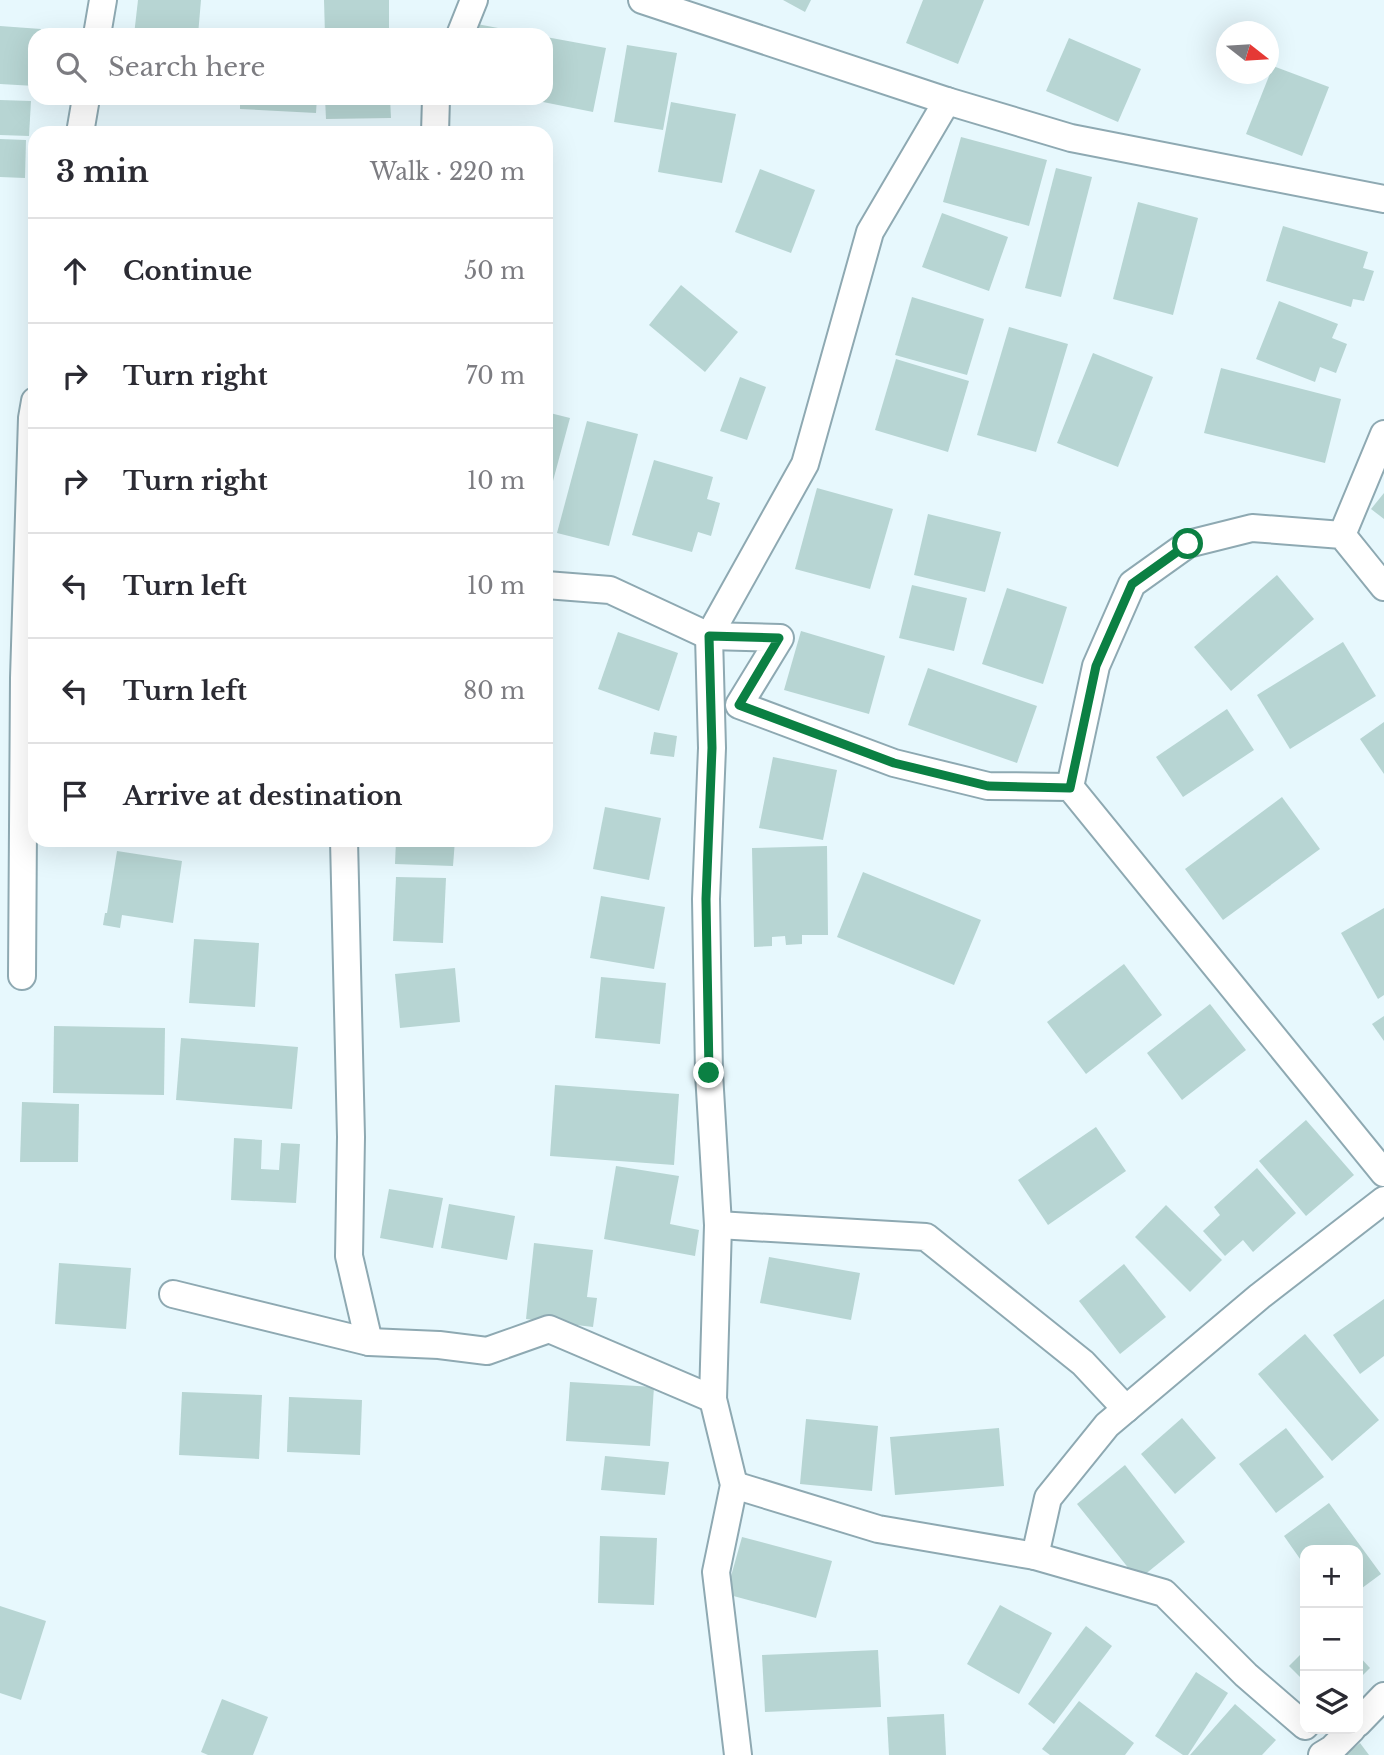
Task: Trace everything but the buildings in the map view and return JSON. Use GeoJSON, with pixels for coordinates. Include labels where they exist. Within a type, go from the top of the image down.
{"type":"FeatureCollection","features":[{"type":"Feature","properties":{"kind":"street"},"geometry":{"type":"LineString","coordinates":[[98,28],[103,0]]}},
{"type":"Feature","properties":{"kind":"street"},"geometry":{"type":"LineString","coordinates":[[463,28],[474,0]]}},
{"type":"Feature","properties":{"kind":"street"},"geometry":{"type":"LineString","coordinates":[[642,0],[947,101],[1071,138],[1384,199]]}},
{"type":"Feature","properties":{"kind":"street"},"geometry":{"type":"LineString","coordinates":[[738,1755],[716,1572],[734,1485],[713,1399],[718,1225],[709,1073],[706,913],[712,748],[709,636],[805,464],[870,232],[947,101]]}},
{"type":"Feature","properties":{"kind":"street"},"geometry":{"type":"LineString","coordinates":[[81,126],[85,105]]}},
{"type":"Feature","properties":{"kind":"street"},"geometry":{"type":"LineString","coordinates":[[435,126],[436,105]]}},
{"type":"Feature","properties":{"kind":"street"},"geometry":{"type":"LineString","coordinates":[[1342,535],[1384,434]]}},
{"type":"Feature","properties":{"kind":"street"},"geometry":{"type":"LineString","coordinates":[[1070,788],[1096,666],[1132,584],[1188,544],[1252,528],[1342,535],[1384,587]]}},
{"type":"Feature","properties":{"kind":"street"},"geometry":{"type":"LineString","coordinates":[[22,976],[24,678],[28,548]]}},
{"type":"Feature","properties":{"kind":"street"},"geometry":{"type":"LineString","coordinates":[[553,586],[610,590],[709,636],[779,638],[739,705],[894,763],[988,786],[1070,788],[1384,1173]]}},
{"type":"Feature","properties":{"kind":"street"},"geometry":{"type":"LineString","coordinates":[[344,847],[351,1137],[349,1256],[369,1342]]}},
{"type":"Feature","properties":{"kind":"street"},"geometry":{"type":"LineString","coordinates":[[1035,1556],[1048,1498],[1107,1425],[1260,1296],[1384,1200]]}},
{"type":"Feature","properties":{"kind":"street"},"geometry":{"type":"LineString","coordinates":[[718,1225],[926,1237],[1083,1363],[1126,1409]]}},
{"type":"Feature","properties":{"kind":"street"},"geometry":{"type":"LineString","coordinates":[[173,1294],[369,1342],[439,1345],[487,1351],[549,1329],[713,1399]]}},
{"type":"Feature","properties":{"kind":"street"},"geometry":{"type":"LineString","coordinates":[[734,1485],[878,1529],[1035,1556],[1164,1592],[1246,1675],[1300,1722]]}},
{"type":"Feature","properties":{"kind":"street"},"geometry":{"type":"LineString","coordinates":[[1363,1718],[1384,1696]]}},
{"type":"Feature","properties":{"kind":"street"},"geometry":{"type":"LineString","coordinates":[[1312,1734],[1327,1752],[1347,1734]]}},
{"type":"Feature","properties":{"kind":"route"},"geometry":{"type":"LineString","coordinates":[[709,1073],[706,899],[712,748],[709,636],[779,638],[739,705],[894,763],[988,786],[1070,788],[1096,666],[1132,584],[1188,544]]}}]}
